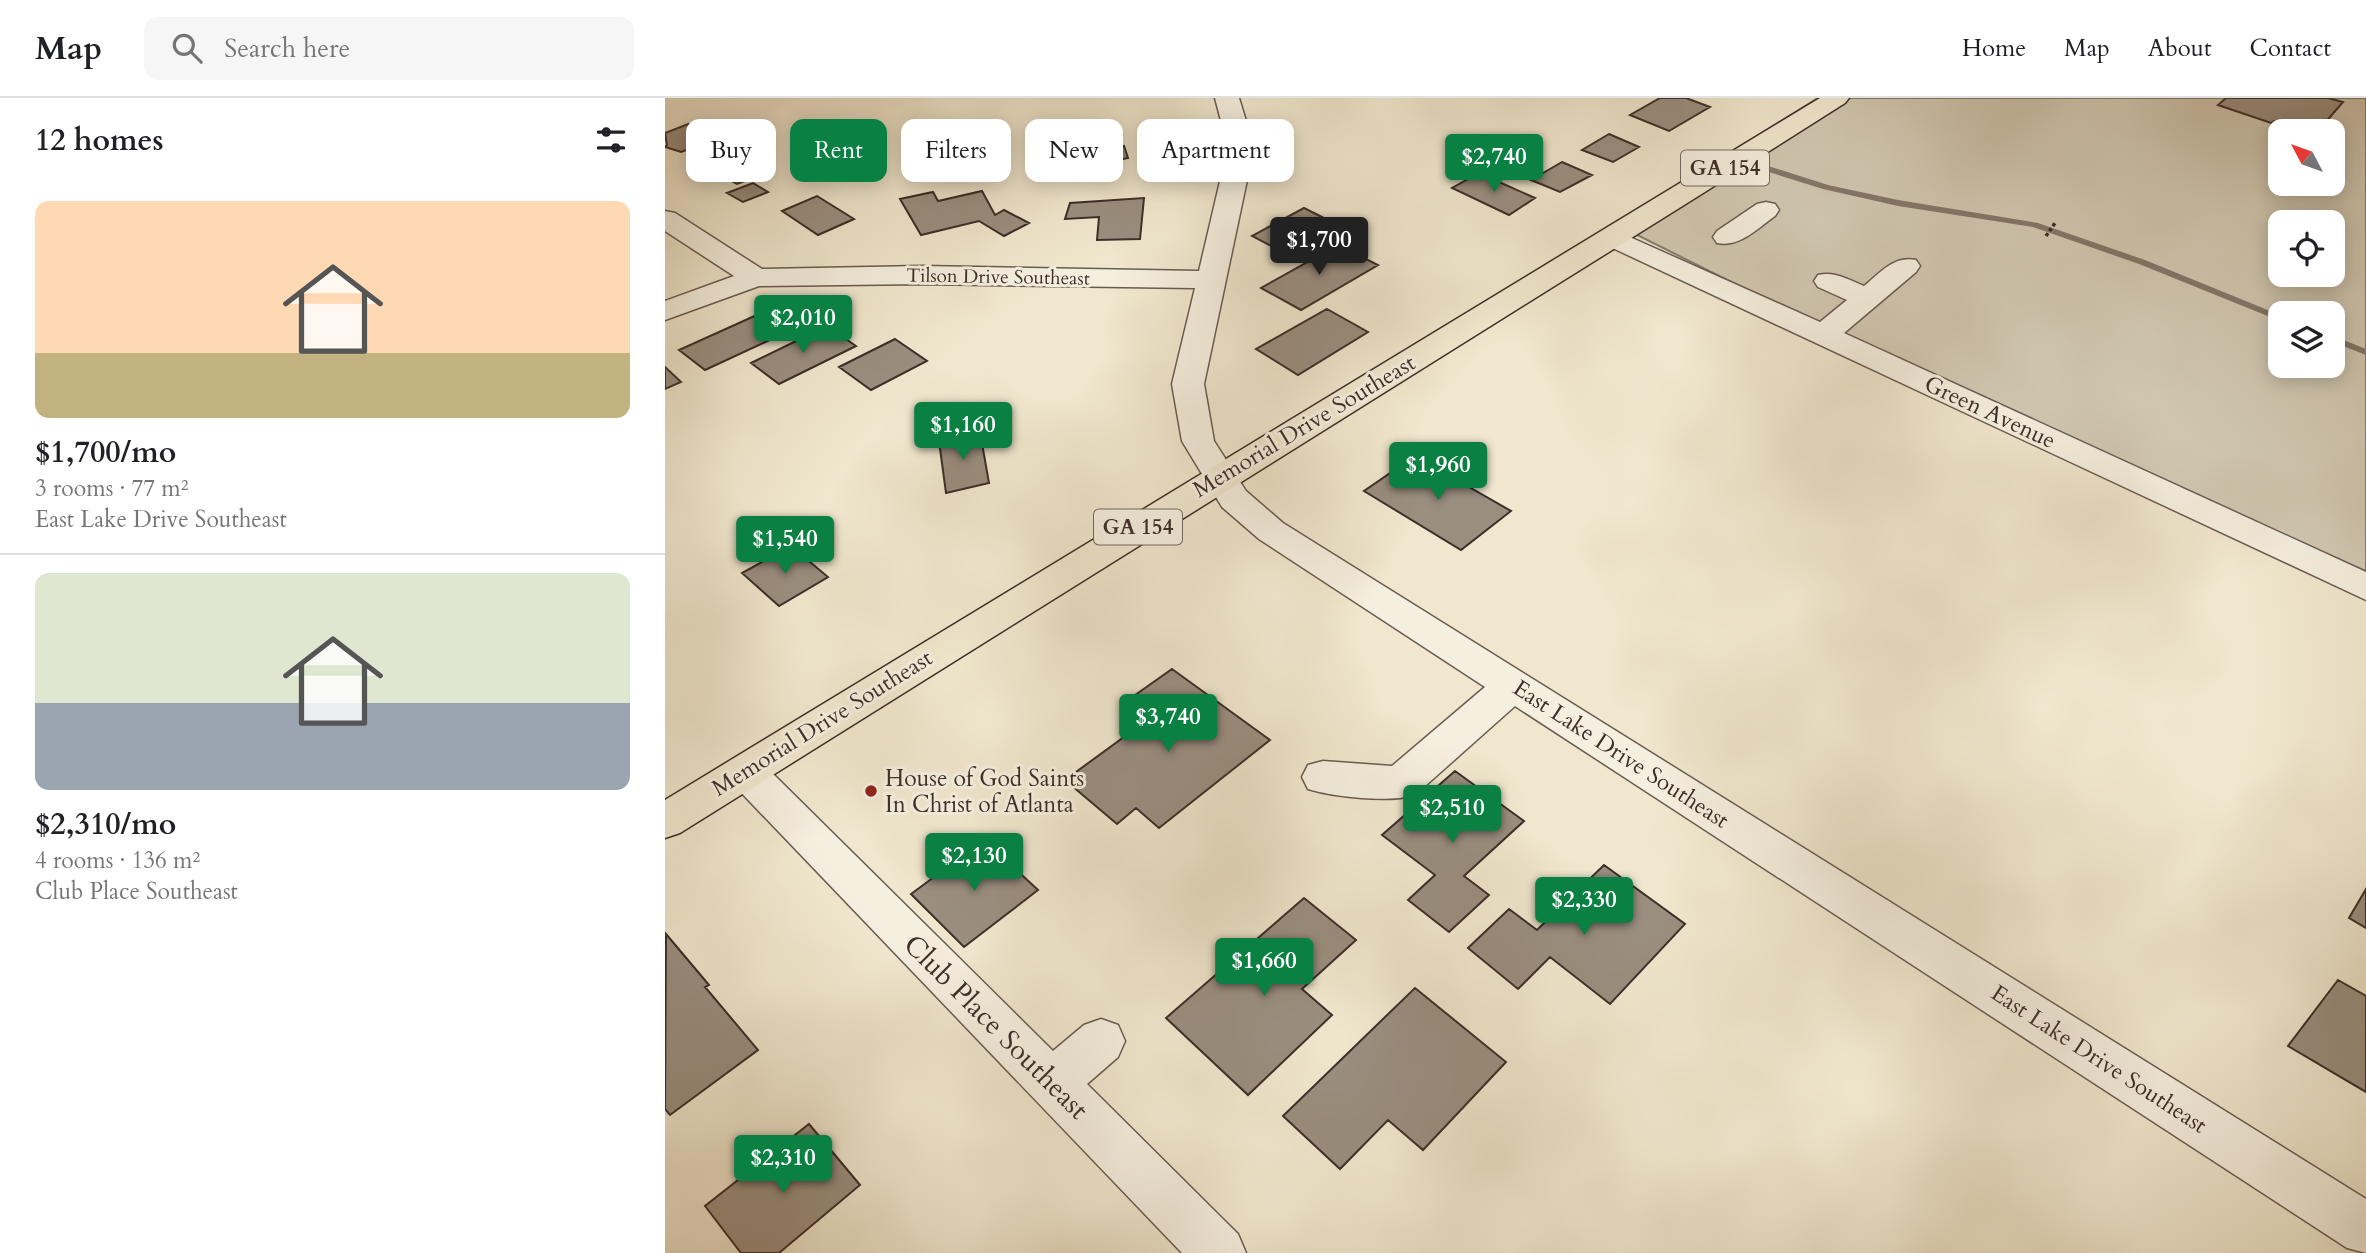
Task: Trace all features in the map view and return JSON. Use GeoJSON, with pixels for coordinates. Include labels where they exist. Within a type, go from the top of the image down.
{"type":"FeatureCollection","features":[{"type":"Feature","properties":{"kind":"main road","name":"Memorial Drive Southeast"},"geometry":{"type":"LineString","coordinates":[[665,821],[1837,98]]}},
{"type":"Feature","properties":{"kind":"street","name":"East Lake Drive Southeast"},"geometry":{"type":"LineString","coordinates":[[1227,98],[1241,147],[1188,384],[1198,441],[1234,499],[1271,531],[2366,1229]]}},
{"type":"Feature","properties":{"kind":"street"},"geometry":{"type":"LineString","coordinates":[[1727,237],[1766,210]]}},
{"type":"Feature","properties":{"kind":"street"},"geometry":{"type":"LineString","coordinates":[[665,219],[756,278]]}},
{"type":"Feature","properties":{"kind":"street","name":"Green Avenue"},"geometry":{"type":"LineString","coordinates":[[1614,238],[2366,587]]}},
{"type":"Feature","properties":{"kind":"street"},"geometry":{"type":"LineString","coordinates":[[1823,335],[1906,266]]}},
{"type":"Feature","properties":{"kind":"street","name":"Tilson Drive Southeast"},"geometry":{"type":"LineString","coordinates":[[665,311],[756,278],[922,275],[1210,280]]}},
{"type":"Feature","properties":{"kind":"street"},"geometry":{"type":"LineString","coordinates":[[1828,281],[1866,298]]}},
{"type":"Feature","properties":{"kind":"street"},"geometry":{"type":"LineString","coordinates":[[1323,776],[1400,783],[1513,685]]}},
{"type":"Feature","properties":{"kind":"street","name":"Club Place Southeast"},"geometry":{"type":"LineString","coordinates":[[745,771],[1219,1253]]}},
{"type":"Feature","properties":{"kind":"street"},"geometry":{"type":"LineString","coordinates":[[1052,1083],[1101,1041]]}},
{"type":"Feature","properties":{"kind":"path"},"geometry":{"type":"LineString","coordinates":[[2046,236],[2055,223]]}},
{"type":"Feature","properties":{"kind":"shaded area"},"geometry":{"type":"Polygon","coordinates":[[[1818,98],[2366,98],[2366,598],[1615,224],[1818,98]]]}},
{"type":"Feature","properties":{"kind":"building"},"geometry":{"type":"Polygon","coordinates":[[[1660,98],[1686,98],[1710,107],[1669,131],[1630,115],[1660,98]]]}},
{"type":"Feature","properties":{"kind":"building"},"geometry":{"type":"Polygon","coordinates":[[[2226,98],[2328,98],[2343,102],[2328,119],[2268,119],[2268,122],[2218,105],[2226,98]]]}},
{"type":"Feature","properties":{"kind":"building"},"geometry":{"type":"Polygon","coordinates":[[[686,125],[686,150],[681,152],[665,147],[665,133],[686,125]]]}},
{"type":"Feature","properties":{"kind":"building"},"geometry":{"type":"Polygon","coordinates":[[[1609,134],[1639,147],[1613,162],[1582,150],[1609,134]]]}},
{"type":"Feature","properties":{"kind":"building"},"geometry":{"type":"Polygon","coordinates":[[[1123,146],[1124,146],[1128,158],[1123,159],[1123,146]]]}},
{"type":"Feature","properties":{"kind":"building"},"geometry":{"type":"Polygon","coordinates":[[[1562,162],[1592,175],[1560,192],[1531,180],[1562,162]]]}},
{"type":"Feature","properties":{"kind":"building"},"geometry":{"type":"Polygon","coordinates":[[[1479,173],[1535,198],[1509,215],[1452,188],[1479,173]]]}},
{"type":"Feature","properties":{"kind":"building"},"geometry":{"type":"Polygon","coordinates":[[[753,183],[768,192],[743,202],[727,193],[753,183]]]}},
{"type":"Feature","properties":{"kind":"building"},"geometry":{"type":"Polygon","coordinates":[[[982,191],[995,215],[1004,210],[1029,223],[1004,236],[979,221],[921,235],[900,199],[933,192],[938,201],[982,191]]]}},
{"type":"Feature","properties":{"kind":"building"},"geometry":{"type":"Polygon","coordinates":[[[817,196],[854,219],[818,235],[782,211],[817,196]]]}},
{"type":"Feature","properties":{"kind":"building"},"geometry":{"type":"Polygon","coordinates":[[[1144,198],[1140,239],[1097,240],[1099,217],[1065,219],[1070,203],[1144,198]]]}},
{"type":"Feature","properties":{"kind":"building"},"geometry":{"type":"Polygon","coordinates":[[[1304,208],[1336,224],[1283,252],[1252,236],[1304,208]]]}},
{"type":"Feature","properties":{"kind":"building"},"geometry":{"type":"Polygon","coordinates":[[[1338,245],[1378,265],[1301,310],[1261,288],[1338,245]]]}},
{"type":"Feature","properties":{"kind":"building"},"geometry":{"type":"Polygon","coordinates":[[[1327,309],[1368,332],[1298,375],[1256,349],[1327,309]]]}},
{"type":"Feature","properties":{"kind":"building"},"geometry":{"type":"Polygon","coordinates":[[[759,314],[785,333],[705,370],[679,350],[759,314]]]}},
{"type":"Feature","properties":{"kind":"building"},"geometry":{"type":"Polygon","coordinates":[[[827,326],[856,346],[779,384],[751,363],[827,326]]]}},
{"type":"Feature","properties":{"kind":"building"},"geometry":{"type":"Polygon","coordinates":[[[895,339],[927,361],[871,390],[839,367],[895,339]]]}},
{"type":"Feature","properties":{"kind":"building"},"geometry":{"type":"Polygon","coordinates":[[[665,367],[681,382],[665,389],[665,367]]]}},
{"type":"Feature","properties":{"kind":"building"},"geometry":{"type":"Polygon","coordinates":[[[980,432],[989,483],[946,493],[939,441],[980,432]]]}},
{"type":"Feature","properties":{"kind":"building"},"geometry":{"type":"Polygon","coordinates":[[[1415,456],[1511,511],[1461,550],[1364,491],[1415,456]]]}},
{"type":"Feature","properties":{"kind":"building"},"geometry":{"type":"Polygon","coordinates":[[[791,546],[828,577],[779,606],[742,573],[791,546]]]}},
{"type":"Feature","properties":{"kind":"building"},"geometry":{"type":"Polygon","coordinates":[[[1172,669],[1270,740],[1159,828],[1136,808],[1117,824],[1065,780],[1154,715],[1131,698],[1172,669]]]}},
{"type":"Feature","properties":{"kind":"building"},"geometry":{"type":"Polygon","coordinates":[[[1455,771],[1524,821],[1464,876],[1489,895],[1449,932],[1408,900],[1435,875],[1382,835],[1455,771]]]}},
{"type":"Feature","properties":{"kind":"building"},"geometry":{"type":"Polygon","coordinates":[[[984,840],[1038,890],[964,947],[911,894],[984,840]]]}},
{"type":"Feature","properties":{"kind":"building"},"geometry":{"type":"Polygon","coordinates":[[[1604,865],[1685,924],[1610,1004],[1550,957],[1518,989],[1468,948],[1509,909],[1537,930],[1604,865]]]}},
{"type":"Feature","properties":{"kind":"building"},"geometry":{"type":"Polygon","coordinates":[[[2366,889],[2366,928],[2349,918],[2366,889]]]}},
{"type":"Feature","properties":{"kind":"building"},"geometry":{"type":"Polygon","coordinates":[[[1304,898],[1356,940],[1302,989],[1332,1015],[1248,1095],[1166,1018],[1304,898]]]}},
{"type":"Feature","properties":{"kind":"building"},"geometry":{"type":"Polygon","coordinates":[[[666,934],[709,985],[705,987],[758,1050],[670,1115],[665,1109],[666,934]]]}},
{"type":"Feature","properties":{"kind":"building"},"geometry":{"type":"Polygon","coordinates":[[[2338,980],[2366,996],[2366,1092],[2288,1046],[2338,980]]]}},
{"type":"Feature","properties":{"kind":"building"},"geometry":{"type":"Polygon","coordinates":[[[1415,988],[1506,1062],[1423,1150],[1388,1120],[1340,1169],[1283,1116],[1415,988]]]}},
{"type":"Feature","properties":{"kind":"building"},"geometry":{"type":"Polygon","coordinates":[[[809,1124],[860,1185],[779,1253],[741,1253],[705,1206],[809,1124]]]}},
{"type":"Feature","properties":{"kind":"waterway"},"geometry":{"type":"LineString","coordinates":[[1759,166],[1826,187],[1898,203],[2035,225],[2142,262],[2268,313]]}},
{"type":"Feature","properties":{"kind":"waterway"},"geometry":{"type":"LineString","coordinates":[[2345,344],[2366,352]]}},
{"type":"Feature","properties":{"kind":"place","name":"House of God Saints In Christ of Atlanta"},"geometry":{"type":"Point","coordinates":[871,791]}}]}
